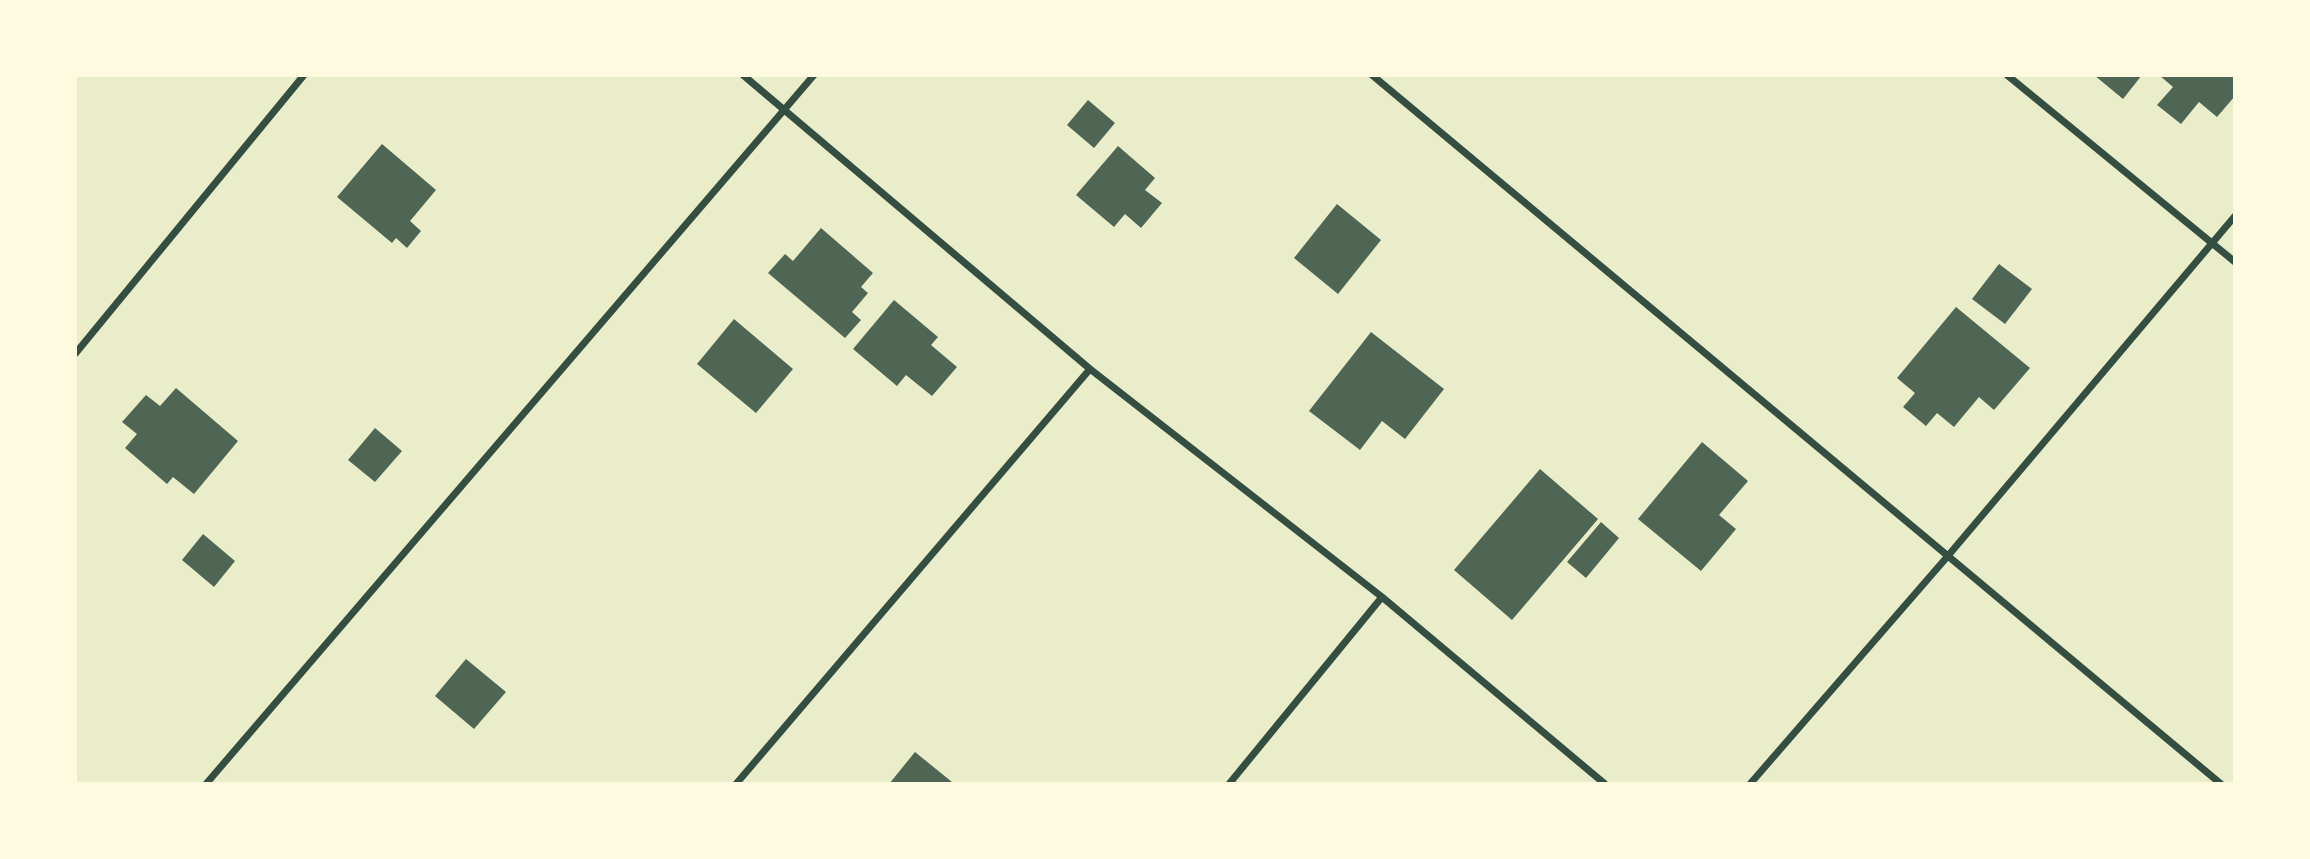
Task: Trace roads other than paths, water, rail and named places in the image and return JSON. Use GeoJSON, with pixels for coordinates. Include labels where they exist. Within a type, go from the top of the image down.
{"type":"FeatureCollection","features":[{"type":"Feature","properties":{"kind":"street"},"geometry":{"type":"LineString","coordinates":[[75,354],[304,75]]}},
{"type":"Feature","properties":{"kind":"street"},"geometry":{"type":"LineString","coordinates":[[743,75],[1090,369],[1382,597],[1605,784]]}},
{"type":"Feature","properties":{"kind":"street"},"geometry":{"type":"LineString","coordinates":[[206,784],[814,75]]}},
{"type":"Feature","properties":{"kind":"street"},"geometry":{"type":"LineString","coordinates":[[1372,75],[2221,784]]}},
{"type":"Feature","properties":{"kind":"street"},"geometry":{"type":"LineString","coordinates":[[2007,75],[2235,262]]}},
{"type":"Feature","properties":{"kind":"street"},"geometry":{"type":"LineString","coordinates":[[1750,784],[2235,216]]}},
{"type":"Feature","properties":{"kind":"street"},"geometry":{"type":"LineString","coordinates":[[736,784],[1090,369]]}},
{"type":"Feature","properties":{"kind":"street"},"geometry":{"type":"LineString","coordinates":[[1229,784],[1382,597]]}}]}
